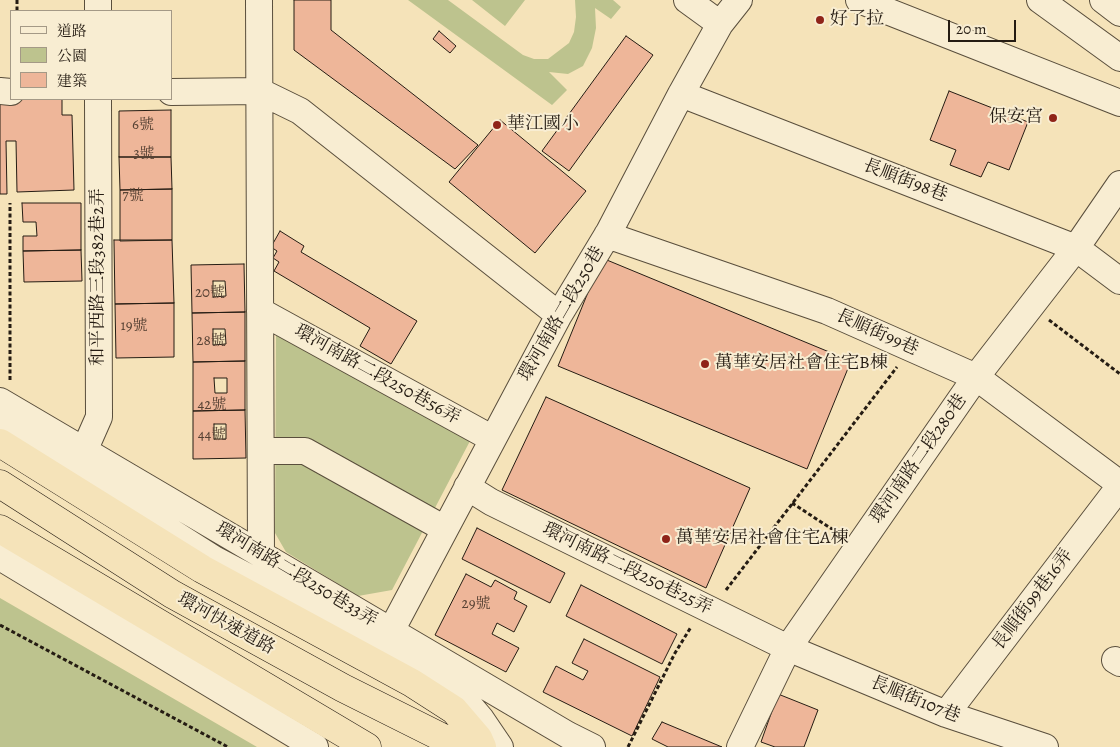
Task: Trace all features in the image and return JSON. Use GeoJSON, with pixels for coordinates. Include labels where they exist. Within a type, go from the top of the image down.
{"type":"FeatureCollection","features":[{"type":"Feature","properties":{"kind":"highway"},"geometry":{"type":"LineString","coordinates":[[0,443],[202,569],[412,683],[454,710],[478,738],[482,747]]}},
{"type":"Feature","properties":{"kind":"highway","name":"環河快速道路"},"geometry":{"type":"LineString","coordinates":[[0,484],[172,594],[343,688],[461,747]]}},
{"type":"Feature","properties":{"kind":"highway","name":"環河快速道路"},"geometry":{"type":"LineString","coordinates":[[0,529],[367,747]]}},
{"type":"Feature","properties":{"kind":"street"},"geometry":{"type":"LineString","coordinates":[[259,0],[261,554]]}},
{"type":"Feature","properties":{"kind":"street"},"geometry":{"type":"LineString","coordinates":[[687,0],[720,24]]}},
{"type":"Feature","properties":{"kind":"street","name":"環河南路二段250巷"},"geometry":{"type":"LineString","coordinates":[[391,631],[559,315],[607,235],[720,24],[739,0]]}},
{"type":"Feature","properties":{"kind":"street"},"geometry":{"type":"LineString","coordinates":[[859,0],[1120,103]]}},
{"type":"Feature","properties":{"kind":"street"},"geometry":{"type":"LineString","coordinates":[[1040,0],[1120,58]]}},
{"type":"Feature","properties":{"kind":"street"},"geometry":{"type":"LineString","coordinates":[[1102,0],[1120,13]]}},
{"type":"Feature","properties":{"kind":"street"},"geometry":{"type":"LineString","coordinates":[[172,92],[259,92],[300,111],[559,315]]}},
{"type":"Feature","properties":{"kind":"street","name":"長順街98巷"},"geometry":{"type":"LineString","coordinates":[[682,94],[1076,248],[1120,281]]}},
{"type":"Feature","properties":{"kind":"street","name":"和平西路三段382巷2弄"},"geometry":{"type":"LineString","coordinates":[[84,451],[99,417],[98,100]]}},
{"type":"Feature","properties":{"kind":"street","name":"環河南路二段280巷"},"geometry":{"type":"LineString","coordinates":[[740,747],[788,648],[976,377],[1076,248],[1120,184]]}},
{"type":"Feature","properties":{"kind":"street","name":"長順街99巷"},"geometry":{"type":"LineString","coordinates":[[607,235],[827,311],[976,377],[1120,485]]}},
{"type":"Feature","properties":{"kind":"street","name":"環河南路二段250巷56弄"},"geometry":{"type":"LineString","coordinates":[[260,311],[493,439]]}},
{"type":"Feature","properties":{"kind":"street"},"geometry":{"type":"LineString","coordinates":[[3,411],[214,559],[421,668],[458,692],[481,719],[500,747]]}},
{"type":"Feature","properties":{"kind":"street","name":"環河南路二段250巷33弄"},"geometry":{"type":"LineString","coordinates":[[3,411],[84,451],[592,747]]}},
{"type":"Feature","properties":{"kind":"street"},"geometry":{"type":"LineString","coordinates":[[261,451],[305,451],[445,529]]}},
{"type":"Feature","properties":{"kind":"street","name":"長順街99巷16弄"},"geometry":{"type":"LineString","coordinates":[[946,714],[1120,485]]}},
{"type":"Feature","properties":{"kind":"street","name":"環河南路二段250巷25弄"},"geometry":{"type":"LineString","coordinates":[[467,487],[491,502],[788,648]]}},
{"type":"Feature","properties":{"kind":"street"},"geometry":{"type":"LineString","coordinates":[[0,557],[315,747]]}},
{"type":"Feature","properties":{"kind":"street","name":"長順街107巷"},"geometry":{"type":"LineString","coordinates":[[788,648],[946,714],[1045,747]]}},
{"type":"Feature","properties":{"kind":"path"},"geometry":{"type":"LineString","coordinates":[[3,411],[10,203]]}},
{"type":"Feature","properties":{"kind":"path"},"geometry":{"type":"LineString","coordinates":[[1031,306],[1120,374]]}},
{"type":"Feature","properties":{"kind":"path"},"geometry":{"type":"LineString","coordinates":[[628,747],[675,652],[707,609],[792,504],[911,348]]}},
{"type":"Feature","properties":{"kind":"path"},"geometry":{"type":"LineString","coordinates":[[792,504],[859,546]]}},
{"type":"Feature","properties":{"kind":"path"},"geometry":{"type":"LineString","coordinates":[[0,625],[228,747]]}},
{"type":"Feature","properties":{"kind":"green space"},"geometry":{"type":"Polygon","coordinates":[[[408,0],[448,0],[523,55],[534,59],[548,59],[569,43],[574,32],[576,17],[575,0],[613,0],[621,7],[611,19],[595,8],[596,28],[592,48],[583,66],[568,74],[549,72],[567,90],[552,105],[408,0]]]}},
{"type":"Feature","properties":{"kind":"green space"},"geometry":{"type":"Polygon","coordinates":[[[472,0],[525,0],[505,26],[472,0]]]}},
{"type":"Feature","properties":{"kind":"green space"},"geometry":{"type":"Polygon","coordinates":[[[276,333],[470,441],[392,590],[358,596],[286,552],[275,533],[276,333]]]}},
{"type":"Feature","properties":{"kind":"green space"},"geometry":{"type":"Polygon","coordinates":[[[0,598],[257,747],[0,747],[0,598]]]}},
{"type":"Feature","properties":{"kind":"building"},"geometry":{"type":"Polygon","coordinates":[[[294,0],[331,0],[331,30],[478,145],[455,169],[294,50],[294,0]]]}},
{"type":"Feature","properties":{"kind":"building"},"geometry":{"type":"Polygon","coordinates":[[[439,31],[456,46],[450,53],[433,39],[439,31]]]}},
{"type":"Feature","properties":{"kind":"building"},"geometry":{"type":"Polygon","coordinates":[[[626,36],[653,55],[569,171],[542,151],[626,36]]]}},
{"type":"Feature","properties":{"kind":"building"},"geometry":{"type":"Polygon","coordinates":[[[949,91],[1028,122],[1009,170],[988,162],[981,177],[950,165],[956,150],[930,140],[949,91]]]}},
{"type":"Feature","properties":{"kind":"building"},"geometry":{"type":"Polygon","coordinates":[[[0,97],[10,100],[62,100],[62,115],[72,115],[74,190],[17,192],[16,141],[6,141],[7,194],[0,194],[0,97]]]}},
{"type":"Feature","properties":{"kind":"building"},"geometry":{"type":"Polygon","coordinates":[[[171,110],[171,157],[119,157],[119,111],[171,110]]]}},
{"type":"Feature","properties":{"kind":"building"},"geometry":{"type":"Polygon","coordinates":[[[500,120],[586,191],[535,253],[449,182],[500,120]]]}},
{"type":"Feature","properties":{"kind":"building"},"geometry":{"type":"Polygon","coordinates":[[[119,157],[171,157],[172,189],[120,190],[119,157]]]}},
{"type":"Feature","properties":{"kind":"building"},"geometry":{"type":"Polygon","coordinates":[[[172,189],[172,240],[120,241],[120,190],[172,189]]]}},
{"type":"Feature","properties":{"kind":"building"},"geometry":{"type":"Polygon","coordinates":[[[22,203],[81,203],[81,250],[23,251],[23,236],[37,236],[36,222],[23,222],[22,203]]]}},
{"type":"Feature","properties":{"kind":"building"},"geometry":{"type":"Polygon","coordinates":[[[280,231],[304,246],[301,252],[417,321],[391,364],[360,346],[370,328],[274,271],[279,262],[273,258],[277,251],[271,247],[280,231]]]}},
{"type":"Feature","properties":{"kind":"building"},"geometry":{"type":"Polygon","coordinates":[[[114,240],[172,240],[174,303],[115,304],[114,240]]]}},
{"type":"Feature","properties":{"kind":"building"},"geometry":{"type":"Polygon","coordinates":[[[81,250],[82,281],[24,282],[23,251],[81,250]]]}},
{"type":"Feature","properties":{"kind":"building","name":"萬華安居社會住宅B棟"},"geometry":{"type":"Polygon","coordinates":[[[602,258],[851,361],[807,469],[558,366],[602,258]]]}},
{"type":"Feature","properties":{"kind":"building"},"geometry":{"type":"Polygon","coordinates":[[[244,264],[245,312],[192,313],[191,265],[244,264]],[[213,281],[213,297],[226,296],[225,281],[213,281]]]}},
{"type":"Feature","properties":{"kind":"building"},"geometry":{"type":"Polygon","coordinates":[[[174,303],[174,357],[116,358],[115,304],[174,303]]]}},
{"type":"Feature","properties":{"kind":"building"},"geometry":{"type":"Polygon","coordinates":[[[245,312],[245,361],[193,362],[192,313],[245,312]],[[213,329],[213,345],[226,344],[225,329],[213,329]]]}},
{"type":"Feature","properties":{"kind":"building"},"geometry":{"type":"Polygon","coordinates":[[[245,361],[245,410],[193,411],[193,362],[245,361]],[[214,378],[215,393],[227,393],[227,378],[214,378]]]}},
{"type":"Feature","properties":{"kind":"building","name":"萬華安居社會住宅A棟"},"geometry":{"type":"Polygon","coordinates":[[[546,397],[750,488],[706,588],[502,490],[546,397]]]}},
{"type":"Feature","properties":{"kind":"building"},"geometry":{"type":"Polygon","coordinates":[[[245,410],[246,458],[193,459],[193,411],[245,410]],[[214,424],[214,439],[226,439],[226,424],[214,424]]]}},
{"type":"Feature","properties":{"kind":"building"},"geometry":{"type":"Polygon","coordinates":[[[477,528],[565,573],[550,603],[462,559],[477,528]]]}},
{"type":"Feature","properties":{"kind":"building"},"geometry":{"type":"Polygon","coordinates":[[[466,574],[491,587],[495,580],[517,592],[514,599],[527,606],[514,632],[497,623],[492,634],[519,648],[506,672],[435,635],[466,574]]]}},
{"type":"Feature","properties":{"kind":"building"},"geometry":{"type":"Polygon","coordinates":[[[581,585],[677,634],[662,664],[566,616],[581,585]]]}},
{"type":"Feature","properties":{"kind":"building"},"geometry":{"type":"Polygon","coordinates":[[[584,639],[660,677],[632,736],[543,692],[556,666],[583,680],[588,671],[572,663],[584,639]]]}},
{"type":"Feature","properties":{"kind":"building"},"geometry":{"type":"Polygon","coordinates":[[[778,694],[818,710],[804,747],[775,747],[761,742],[778,694]]]}},
{"type":"Feature","properties":{"kind":"building"},"geometry":{"type":"Polygon","coordinates":[[[662,722],[722,747],[668,747],[652,739],[662,722]]]}},
{"type":"Feature","properties":{"kind":"place","name":"好了拉"},"geometry":{"type":"Point","coordinates":[820,20]}},
{"type":"Feature","properties":{"kind":"place","name":"保安宮"},"geometry":{"type":"Point","coordinates":[1053,118]}},
{"type":"Feature","properties":{"kind":"place","name":"華江國小"},"geometry":{"type":"Point","coordinates":[497,125]}},
{"type":"Feature","properties":{"kind":"place","name":"萬華安居社會住宅B棟"},"geometry":{"type":"Point","coordinates":[705,364]}},
{"type":"Feature","properties":{"kind":"place","name":"萬華安居社會住宅A棟"},"geometry":{"type":"Point","coordinates":[666,539]}}]}
